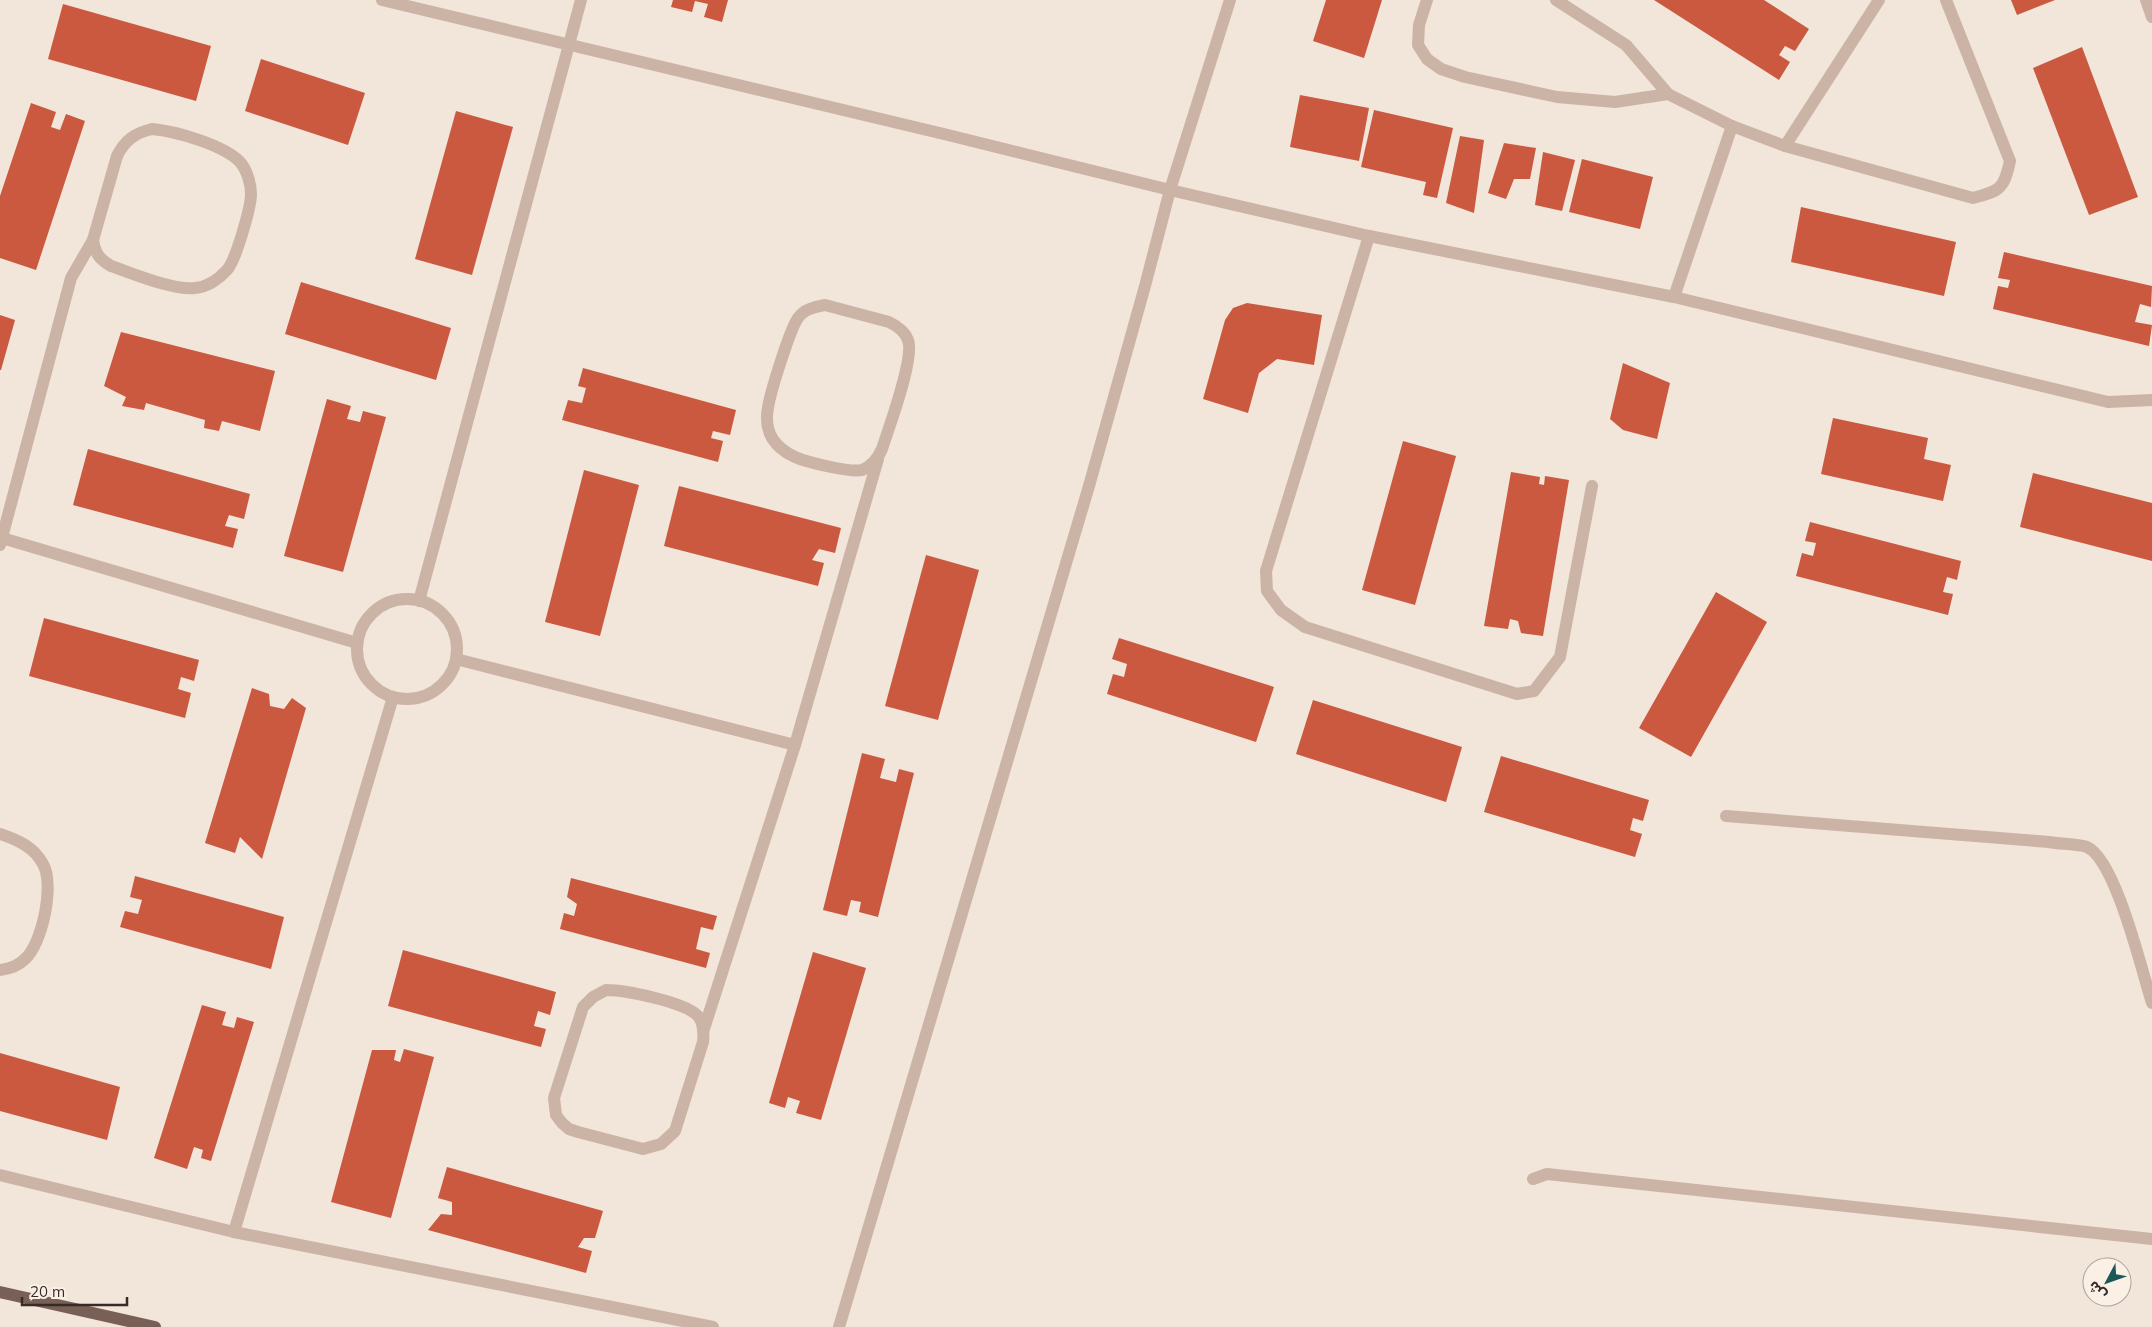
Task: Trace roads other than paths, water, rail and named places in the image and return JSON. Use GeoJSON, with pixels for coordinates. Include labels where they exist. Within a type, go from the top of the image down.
{"type":"FeatureCollection","features":[{"type":"Feature","properties":{"kind":"main road"},"geometry":{"type":"LineString","coordinates":[[0,1292],[155,1327]]}},
{"type":"Feature","properties":{"kind":"street"},"geometry":{"type":"LineString","coordinates":[[382,0],[938,132],[1170,190],[1369,236],[1674,298],[2108,402],[2152,400]]}},
{"type":"Feature","properties":{"kind":"street"},"geometry":{"type":"LineString","coordinates":[[419,601],[581,0]]}},
{"type":"Feature","properties":{"kind":"street"},"geometry":{"type":"LineString","coordinates":[[839,1327],[1089,486],[1146,286],[1170,190],[1230,0]]}},
{"type":"Feature","properties":{"kind":"street"},"geometry":{"type":"LineString","coordinates":[[1427,0],[1419,25],[1418,45],[1427,59],[1441,69],[1465,77],[1557,97],[1615,102],[1668,94]]}},
{"type":"Feature","properties":{"kind":"street"},"geometry":{"type":"LineString","coordinates":[[1556,0],[1626,45],[1668,94],[1732,126],[1785,146],[1973,198],[1995,192],[2006,179],[2010,161],[1946,0]]}},
{"type":"Feature","properties":{"kind":"street"},"geometry":{"type":"LineString","coordinates":[[1785,146],[1879,0]]}},
{"type":"Feature","properties":{"kind":"street"},"geometry":{"type":"LineString","coordinates":[[2146,0],[2152,17]]}},
{"type":"Feature","properties":{"kind":"street"},"geometry":{"type":"LineString","coordinates":[[1674,298],[1732,126]]}},
{"type":"Feature","properties":{"kind":"street"},"geometry":{"type":"LineString","coordinates":[[93,240],[94,251],[101,260],[110,266],[174,286],[195,288],[213,283],[228,269],[236,251],[251,195],[248,178],[241,163],[228,152],[164,130],[152,129],[140,132],[122,146],[117,156],[93,240],[71,278],[1,542],[357,643]]}},
{"type":"Feature","properties":{"kind":"street"},"geometry":{"type":"LineString","coordinates":[[1369,236],[1266,571],[1267,591],[1281,610],[1306,627],[1517,694],[1534,691],[1560,656],[1592,486]]}},
{"type":"Feature","properties":{"kind":"street"},"geometry":{"type":"LineString","coordinates":[[704,1030],[699,1018],[690,1009],[678,1005],[621,990],[606,990],[593,996],[583,1007],[554,1098],[556,1115],[569,1129],[633,1148],[652,1148],[661,1144],[669,1139],[678,1122],[703,1042],[704,1030],[795,745],[909,358],[908,340],[897,326],[889,322],[825,305],[810,308],[798,317],[792,331],[768,407],[767,422],[772,438],[782,450],[796,457],[850,470],[861,470],[870,466],[878,458]]}},
{"type":"Feature","properties":{"kind":"street"},"geometry":{"type":"LineString","coordinates":[[402,599],[419,601],[434,607],[445,617],[453,630],[457,644],[456,660],[450,674],[439,687],[425,695],[409,699],[393,697],[377,689],[366,676],[358,660],[357,643],[362,627],[372,613],[386,603],[402,599]]}},
{"type":"Feature","properties":{"kind":"street"},"geometry":{"type":"LineString","coordinates":[[456,660],[795,745]]}},
{"type":"Feature","properties":{"kind":"street"},"geometry":{"type":"LineString","coordinates":[[234,1232],[393,697]]}},
{"type":"Feature","properties":{"kind":"street"},"geometry":{"type":"LineString","coordinates":[[1726,816],[2049,842],[2088,848],[2104,865],[2117,888],[2152,1003]]}},
{"type":"Feature","properties":{"kind":"street"},"geometry":{"type":"LineString","coordinates":[[0,834],[20,840],[34,851],[44,865],[49,882],[49,899],[32,949],[25,959],[15,966],[0,970]]}},
{"type":"Feature","properties":{"kind":"street"},"geometry":{"type":"LineString","coordinates":[[1533,1178],[1547,1174],[2152,1239]]}},
{"type":"Feature","properties":{"kind":"street"},"geometry":{"type":"LineString","coordinates":[[0,1175],[234,1232],[713,1327]]}}]}
